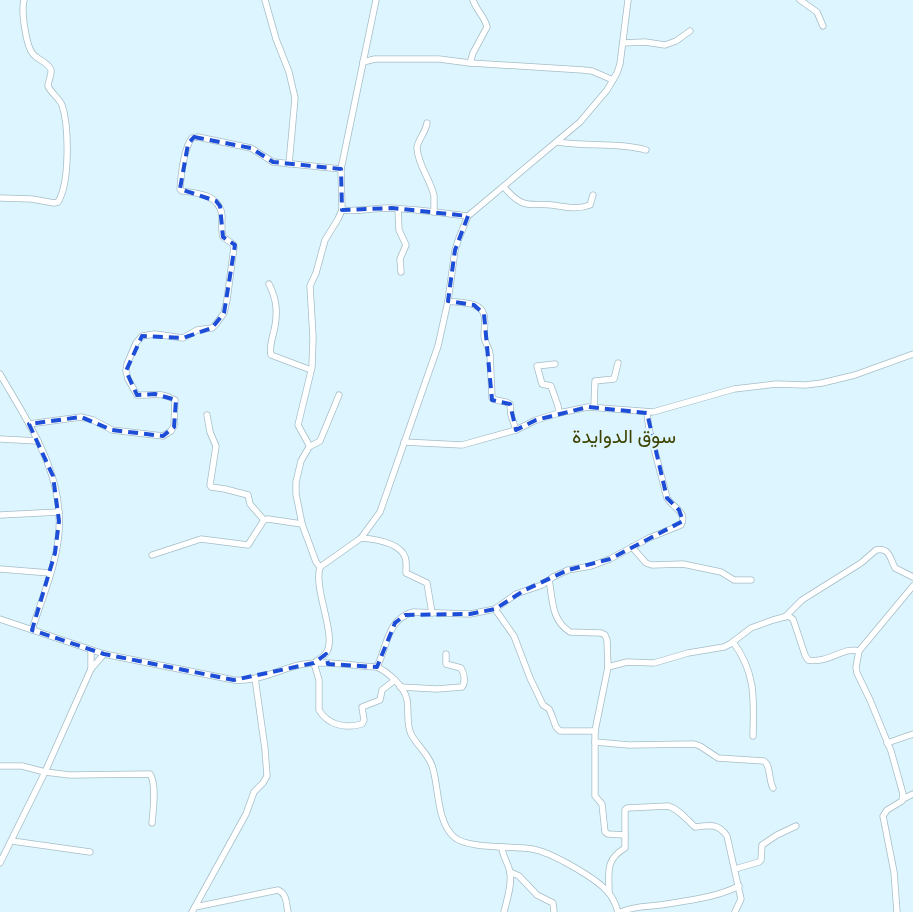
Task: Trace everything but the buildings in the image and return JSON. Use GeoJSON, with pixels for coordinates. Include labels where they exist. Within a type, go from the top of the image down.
{"type":"FeatureCollection","features":[{"type":"Feature","properties":{"kind":"street"},"geometry":{"type":"LineString","coordinates":[[0,198],[58,202],[62,195],[67,164],[65,121],[61,104],[48,86],[52,72],[29,48],[22,14],[24,0]]}},
{"type":"Feature","properties":{"kind":"street"},"geometry":{"type":"LineString","coordinates":[[265,0],[276,39],[289,72],[295,98],[289,164]]}},
{"type":"Feature","properties":{"kind":"street"},"geometry":{"type":"LineString","coordinates":[[309,448],[307,440],[298,425],[311,370],[313,337],[310,286],[316,273],[325,240],[342,210],[341,169],[376,0]]}},
{"type":"Feature","properties":{"kind":"street"},"geometry":{"type":"LineString","coordinates":[[470,63],[473,53],[487,27],[486,21],[475,7],[473,0]]}},
{"type":"Feature","properties":{"kind":"street"},"geometry":{"type":"LineString","coordinates":[[320,567],[361,538],[380,512],[438,346],[448,301],[456,250],[468,216],[558,142],[595,106],[613,80],[620,64],[628,0]]}},
{"type":"Feature","properties":{"kind":"street"},"geometry":{"type":"LineString","coordinates":[[800,0],[818,12],[823,26]]}},
{"type":"Feature","properties":{"kind":"street"},"geometry":{"type":"LineString","coordinates":[[623,43],[645,42],[665,45],[676,41],[690,31]]}},
{"type":"Feature","properties":{"kind":"street"},"geometry":{"type":"LineString","coordinates":[[363,62],[375,59],[439,59],[470,63],[584,70],[607,76],[613,80]]}},
{"type":"Feature","properties":{"kind":"street"},"geometry":{"type":"LineString","coordinates":[[427,123],[422,139],[418,142],[418,149],[424,175],[434,196],[434,212]]}},
{"type":"Feature","properties":{"kind":"street"},"geometry":{"type":"LineString","coordinates":[[29,424],[81,417],[93,420],[112,430],[163,436],[171,431],[174,426],[175,400],[155,394],[140,395],[135,393],[126,371],[127,364],[138,339],[142,336],[155,334],[183,338],[198,330],[212,328],[224,313],[234,250],[233,244],[223,236],[220,206],[212,199],[180,189],[190,140],[198,137],[251,148],[273,162],[341,169]]}},
{"type":"Feature","properties":{"kind":"street"},"geometry":{"type":"LineString","coordinates":[[558,142],[580,145],[617,145],[646,150]]}},
{"type":"Feature","properties":{"kind":"street"},"geometry":{"type":"LineString","coordinates":[[504,187],[523,203],[544,206],[550,204],[564,208],[590,206],[593,195]]}},
{"type":"Feature","properties":{"kind":"street"},"geometry":{"type":"LineString","coordinates":[[342,210],[398,209],[468,216]]}},
{"type":"Feature","properties":{"kind":"street"},"geometry":{"type":"LineString","coordinates":[[398,209],[400,230],[406,245],[400,259],[400,272]]}},
{"type":"Feature","properties":{"kind":"street"},"geometry":{"type":"LineString","coordinates":[[269,284],[277,306],[270,347],[271,355],[311,370]]}},
{"type":"Feature","properties":{"kind":"street"},"geometry":{"type":"LineString","coordinates":[[448,301],[474,305],[482,310],[484,314],[485,340],[490,354],[492,398],[510,404],[516,430]]}},
{"type":"Feature","properties":{"kind":"street"},"geometry":{"type":"LineString","coordinates":[[404,442],[462,445],[516,430],[536,420],[559,413],[594,407],[647,412],[659,411],[734,390],[760,385],[822,383],[855,375],[913,354]]}},
{"type":"Feature","properties":{"kind":"street"},"geometry":{"type":"LineString","coordinates":[[594,407],[596,381],[614,379],[618,363]]}},
{"type":"Feature","properties":{"kind":"street"},"geometry":{"type":"LineString","coordinates":[[555,364],[537,366],[542,384],[551,386],[559,413]]}},
{"type":"Feature","properties":{"kind":"street"},"geometry":{"type":"LineString","coordinates":[[0,374],[38,441],[53,476],[59,512],[58,540],[32,630]]}},
{"type":"Feature","properties":{"kind":"street"},"geometry":{"type":"LineString","coordinates":[[328,664],[326,653],[329,640],[318,582],[320,567],[316,562],[302,524],[296,494],[296,482],[301,461],[309,448],[320,441],[339,396]]}},
{"type":"Feature","properties":{"kind":"street"},"geometry":{"type":"LineString","coordinates":[[377,667],[382,657],[383,647],[399,618],[413,612],[470,614],[495,609],[516,594],[542,585],[568,570],[610,559],[649,538],[678,526],[682,521],[682,514],[667,498],[649,429],[647,412]]}},
{"type":"Feature","properties":{"kind":"street"},"geometry":{"type":"LineString","coordinates":[[207,415],[210,432],[216,446],[211,487],[248,495],[250,504],[264,520]]}},
{"type":"Feature","properties":{"kind":"street"},"geometry":{"type":"LineString","coordinates":[[0,439],[38,441]]}},
{"type":"Feature","properties":{"kind":"street"},"geometry":{"type":"LineString","coordinates":[[0,515],[59,512]]}},
{"type":"Feature","properties":{"kind":"street"},"geometry":{"type":"LineString","coordinates":[[152,555],[201,539],[248,545],[264,520],[268,519],[279,519],[302,524]]}},
{"type":"Feature","properties":{"kind":"street"},"geometry":{"type":"LineString","coordinates":[[361,538],[381,542],[402,551],[406,559],[406,573],[427,583],[432,613]]}},
{"type":"Feature","properties":{"kind":"street"},"geometry":{"type":"LineString","coordinates":[[632,547],[646,563],[652,565],[683,564],[721,572],[734,580],[751,580]]}},
{"type":"Feature","properties":{"kind":"street"},"geometry":{"type":"LineString","coordinates":[[608,667],[627,662],[654,663],[688,653],[724,647],[751,628],[785,616],[802,600],[861,563],[876,550],[885,550],[889,553],[895,568],[913,577]]}},
{"type":"Feature","properties":{"kind":"street"},"geometry":{"type":"LineString","coordinates":[[0,569],[50,573]]}},
{"type":"Feature","properties":{"kind":"street"},"geometry":{"type":"LineString","coordinates":[[549,580],[554,612],[567,630],[570,632],[590,632],[605,635],[607,640],[608,667],[595,731],[595,796],[603,807],[604,831],[608,834],[624,835]]}},
{"type":"Feature","properties":{"kind":"street"},"geometry":{"type":"LineString","coordinates":[[903,799],[895,764],[856,667],[859,651],[913,586]]}},
{"type":"Feature","properties":{"kind":"street"},"geometry":{"type":"LineString","coordinates":[[495,609],[514,636],[530,678],[543,705],[552,716],[556,727],[560,730],[595,731]]}},
{"type":"Feature","properties":{"kind":"street"},"geometry":{"type":"LineString","coordinates":[[785,616],[794,619],[808,660],[830,658],[852,649],[859,651]]}},
{"type":"Feature","properties":{"kind":"street"},"geometry":{"type":"LineString","coordinates":[[0,619],[104,654],[221,678],[241,680],[255,678],[300,665],[314,663],[377,667],[396,680],[407,700],[408,721],[412,735],[432,766],[441,810],[448,831],[456,839],[469,844],[532,849],[546,853],[594,880],[609,893],[620,912],[632,908],[718,895],[739,886]]}},
{"type":"Feature","properties":{"kind":"street"},"geometry":{"type":"LineString","coordinates":[[733,642],[749,669],[754,700],[753,736]]}},
{"type":"Feature","properties":{"kind":"street"},"geometry":{"type":"LineString","coordinates":[[91,650],[91,669]]}},
{"type":"Feature","properties":{"kind":"street"},"geometry":{"type":"LineString","coordinates":[[314,663],[326,653]]}},
{"type":"Feature","properties":{"kind":"street"},"geometry":{"type":"LineString","coordinates":[[0,863],[45,772],[91,669],[104,654]]}},
{"type":"Feature","properties":{"kind":"street"},"geometry":{"type":"LineString","coordinates":[[400,687],[437,689],[462,687],[464,682],[462,670],[461,668],[446,664],[446,654]]}},
{"type":"Feature","properties":{"kind":"street"},"geometry":{"type":"LineString","coordinates":[[314,663],[319,680],[319,710],[332,722],[341,726],[347,727],[363,722],[362,707],[380,700],[382,690],[396,680]]}},
{"type":"Feature","properties":{"kind":"street"},"geometry":{"type":"LineString","coordinates":[[194,909],[246,814],[254,792],[267,776],[255,678]]}},
{"type":"Feature","properties":{"kind":"street"},"geometry":{"type":"LineString","coordinates":[[887,743],[913,734]]}},
{"type":"Feature","properties":{"kind":"street"},"geometry":{"type":"LineString","coordinates":[[595,742],[630,745],[694,744],[718,758],[764,761],[769,767],[768,777],[773,788]]}},
{"type":"Feature","properties":{"kind":"street"},"geometry":{"type":"LineString","coordinates":[[0,766],[22,766],[45,772],[70,774],[150,774],[153,777],[154,788],[152,824]]}},
{"type":"Feature","properties":{"kind":"street"},"geometry":{"type":"LineString","coordinates":[[897,912],[894,872],[883,816],[887,810],[913,794]]}},
{"type":"Feature","properties":{"kind":"street"},"geometry":{"type":"LineString","coordinates":[[609,893],[609,865],[615,854],[625,848],[626,808],[671,807],[695,827],[713,825],[723,830],[727,836],[741,902],[736,907],[735,912]]}},
{"type":"Feature","properties":{"kind":"street"},"geometry":{"type":"LineString","coordinates":[[735,869],[759,862],[761,860],[762,845],[796,826]]}},
{"type":"Feature","properties":{"kind":"street"},"geometry":{"type":"LineString","coordinates":[[12,841],[90,852]]}},
{"type":"Feature","properties":{"kind":"street"},"geometry":{"type":"LineString","coordinates":[[502,846],[502,854],[510,872],[510,885],[504,912]]}},
{"type":"Feature","properties":{"kind":"street"},"geometry":{"type":"LineString","coordinates":[[510,872],[519,876],[537,895],[553,903],[554,912]]}},
{"type":"Feature","properties":{"kind":"street"},"geometry":{"type":"LineString","coordinates":[[194,909],[278,890],[286,898],[288,912]]}},
{"type":"Feature","properties":{"kind":"street"},"geometry":{"type":"LineString","coordinates":[[667,904],[668,912]]}},
{"type":"Feature","properties":{"kind":"highlighted area"},"geometry":{"type":"Polygon","coordinates":[[[194,137],[251,148],[273,162],[341,169],[342,210],[392,208],[468,216],[455,250],[448,301],[474,305],[484,314],[492,400],[510,404],[516,430],[536,420],[588,407],[647,413],[667,498],[679,510],[683,521],[610,559],[568,570],[525,590],[495,609],[470,614],[405,615],[395,623],[377,667],[328,664],[326,654],[314,663],[234,680],[104,654],[32,630],[55,553],[59,521],[53,476],[29,424],[81,417],[112,430],[163,436],[174,427],[176,400],[155,394],[137,395],[126,371],[142,336],[183,338],[212,328],[224,313],[235,245],[223,237],[220,206],[216,201],[180,189],[188,144],[194,137]]]}},
{"type":"Feature","properties":{"kind":"district","name":"سوق الدوايدة"},"geometry":{"type":"Point","coordinates":[624,436]}}]}
